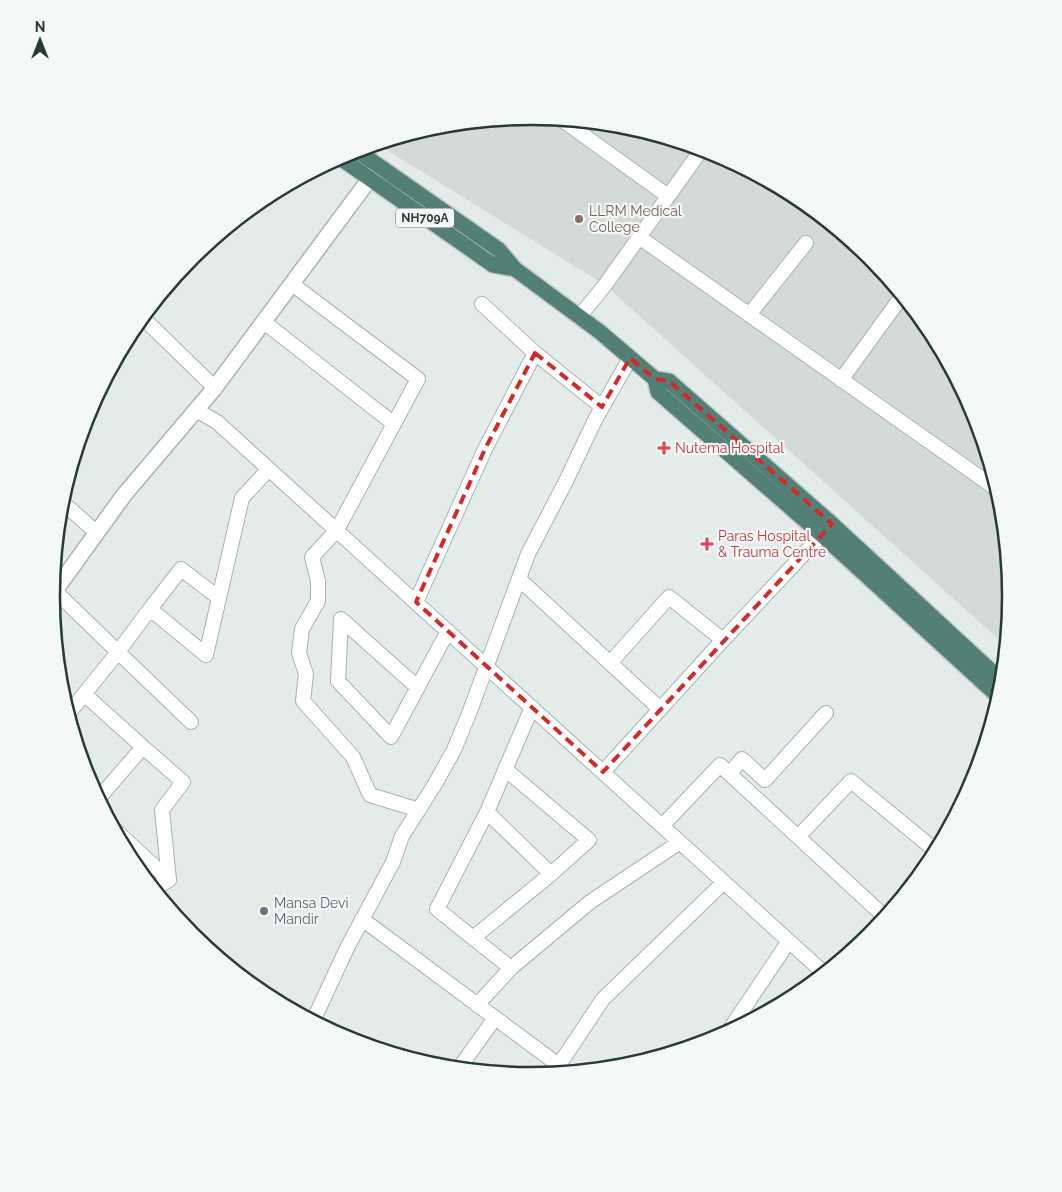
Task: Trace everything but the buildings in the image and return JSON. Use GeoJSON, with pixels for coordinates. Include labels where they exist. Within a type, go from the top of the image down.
{"type":"FeatureCollection","features":[{"type":"Feature","properties":{"kind":"highway","name":"NH709A"},"geometry":{"type":"LineString","coordinates":[[365,156],[499,250],[515,269],[579,317],[655,379],[669,382],[827,529],[992,691]]}},
{"type":"Feature","properties":{"kind":"highway","name":"NH709A"},"geometry":{"type":"LineString","coordinates":[[347,163],[493,265],[515,269]]}},
{"type":"Feature","properties":{"kind":"highway","name":"NH709A"},"geometry":{"type":"LineString","coordinates":[[827,529],[995,675]]}},
{"type":"Feature","properties":{"kind":"street"},"geometry":{"type":"LineString","coordinates":[[572,127],[668,196]]}},
{"type":"Feature","properties":{"kind":"street"},"geometry":{"type":"LineString","coordinates":[[579,317],[605,286],[697,156]]}},
{"type":"Feature","properties":{"kind":"street"},"geometry":{"type":"LineString","coordinates":[[60,584],[124,495],[215,388],[380,166]]}},
{"type":"Feature","properties":{"kind":"street"},"geometry":{"type":"LineString","coordinates":[[639,237],[988,483]]}},
{"type":"Feature","properties":{"kind":"street"},"geometry":{"type":"LineString","coordinates":[[749,315],[806,243]]}},
{"type":"Feature","properties":{"kind":"street"},"geometry":{"type":"LineString","coordinates":[[292,284],[418,379],[337,530],[312,556],[318,581],[318,601],[302,629],[300,654],[306,674],[303,701],[353,757],[370,795],[419,810]]}},
{"type":"Feature","properties":{"kind":"street"},"geometry":{"type":"LineString","coordinates":[[841,380],[898,301]]}},
{"type":"Feature","properties":{"kind":"street"},"geometry":{"type":"LineString","coordinates":[[482,304],[535,353],[602,407]]}},
{"type":"Feature","properties":{"kind":"street"},"geometry":{"type":"LineString","coordinates":[[147,322],[215,388]]}},
{"type":"Feature","properties":{"kind":"street"},"geometry":{"type":"LineString","coordinates":[[264,322],[394,424]]}},
{"type":"Feature","properties":{"kind":"street"},"geometry":{"type":"LineString","coordinates":[[416,602],[485,449],[535,353]]}},
{"type":"Feature","properties":{"kind":"street"},"geometry":{"type":"LineString","coordinates":[[316,1015],[362,919],[393,862],[402,836],[454,750],[528,554],[602,407],[630,358]]}},
{"type":"Feature","properties":{"kind":"street"},"geometry":{"type":"LineString","coordinates":[[196,410],[217,422],[819,969]]}},
{"type":"Feature","properties":{"kind":"street"},"geometry":{"type":"LineString","coordinates":[[150,609],[206,655],[242,498],[269,469]]}},
{"type":"Feature","properties":{"kind":"street"},"geometry":{"type":"LineString","coordinates":[[68,508],[97,534]]}},
{"type":"Feature","properties":{"kind":"street"},"geometry":{"type":"LineString","coordinates":[[603,772],[827,529]]}},
{"type":"Feature","properties":{"kind":"street"},"geometry":{"type":"LineString","coordinates":[[73,707],[181,569],[219,598]]}},
{"type":"Feature","properties":{"kind":"street"},"geometry":{"type":"LineString","coordinates":[[519,579],[660,709]]}},
{"type":"Feature","properties":{"kind":"street"},"geometry":{"type":"LineString","coordinates":[[610,663],[669,597],[723,640]]}},
{"type":"Feature","properties":{"kind":"street"},"geometry":{"type":"LineString","coordinates":[[60,600],[118,652],[191,722]]}},
{"type":"Feature","properties":{"kind":"street"},"geometry":{"type":"LineString","coordinates":[[417,687],[341,619],[338,682],[391,736],[448,631]]}},
{"type":"Feature","properties":{"kind":"street"},"geometry":{"type":"LineString","coordinates":[[84,694],[183,782],[162,810],[169,880]]}},
{"type":"Feature","properties":{"kind":"street"},"geometry":{"type":"LineString","coordinates":[[511,968],[437,909],[487,812],[532,707]]}},
{"type":"Feature","properties":{"kind":"street"},"geometry":{"type":"LineString","coordinates":[[730,774],[742,759],[765,780],[826,713]]}},
{"type":"Feature","properties":{"kind":"street"},"geometry":{"type":"LineString","coordinates":[[104,792],[143,747]]}},
{"type":"Feature","properties":{"kind":"street"},"geometry":{"type":"LineString","coordinates":[[662,826],[720,764],[880,912]]}},
{"type":"Feature","properties":{"kind":"street"},"geometry":{"type":"LineString","coordinates":[[473,938],[589,840],[505,770]]}},
{"type":"Feature","properties":{"kind":"street"},"geometry":{"type":"LineString","coordinates":[[798,837],[851,781],[930,846]]}},
{"type":"Feature","properties":{"kind":"street"},"geometry":{"type":"LineString","coordinates":[[487,812],[551,874]]}},
{"type":"Feature","properties":{"kind":"street"},"geometry":{"type":"LineString","coordinates":[[477,1005],[511,968],[590,902],[680,842]]}},
{"type":"Feature","properties":{"kind":"street"},"geometry":{"type":"LineString","coordinates":[[131,845],[169,880]]}},
{"type":"Feature","properties":{"kind":"street"},"geometry":{"type":"LineString","coordinates":[[159,886],[169,880]]}},
{"type":"Feature","properties":{"kind":"street"},"geometry":{"type":"LineString","coordinates":[[565,1066],[603,999],[724,882]]}},
{"type":"Feature","properties":{"kind":"street"},"geometry":{"type":"LineString","coordinates":[[362,919],[561,1066]]}},
{"type":"Feature","properties":{"kind":"street"},"geometry":{"type":"LineString","coordinates":[[737,1019],[789,941]]}},
{"type":"Feature","properties":{"kind":"street"},"geometry":{"type":"LineString","coordinates":[[465,1062],[495,1018]]}},
{"type":"Feature","properties":{"kind":"highlighted area"},"geometry":{"type":"Polygon","coordinates":[[[535,353],[602,407],[630,358],[655,379],[669,381],[832,524],[603,772],[416,602],[485,449],[535,353]]]}},
{"type":"Feature","properties":{"kind":"shaded area"},"geometry":{"type":"Polygon","coordinates":[[[500,126],[562,126],[623,134],[653,141],[711,161],[766,188],[818,222],[864,263],[905,309],[939,361],[966,416],[986,474],[998,535],[1002,596],[1000,640],[605,285],[384,149],[439,134],[500,126]]]}},
{"type":"Feature","properties":{"kind":"place","name":"LLRM Medical College"},"geometry":{"type":"Point","coordinates":[579,219]}},
{"type":"Feature","properties":{"kind":"place","name":"Nutema Hospital"},"geometry":{"type":"Point","coordinates":[664,448]}},
{"type":"Feature","properties":{"kind":"place","name":"Paras Hospital & Trauma Centre"},"geometry":{"type":"Point","coordinates":[707,544]}},
{"type":"Feature","properties":{"kind":"place","name":"Mansa Devi Mandir"},"geometry":{"type":"Point","coordinates":[264,911]}}]}
